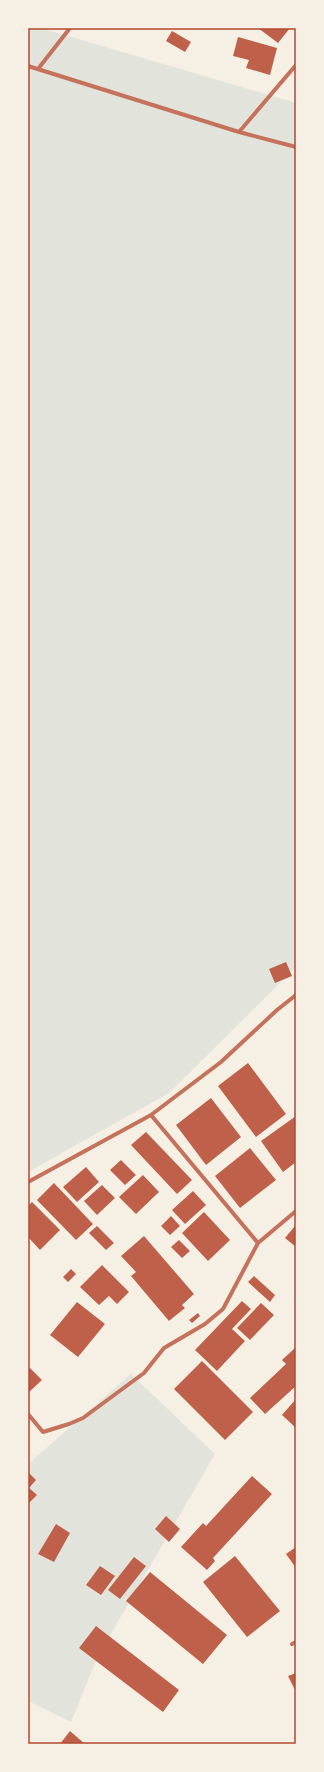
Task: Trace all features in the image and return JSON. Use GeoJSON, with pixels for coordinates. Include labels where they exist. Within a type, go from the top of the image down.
{"type":"FeatureCollection","features":[{"type":"Feature","properties":{"kind":"street"},"geometry":{"type":"LineString","coordinates":[[38,69],[70,28]]}},
{"type":"Feature","properties":{"kind":"street"},"geometry":{"type":"LineString","coordinates":[[28,66],[239,132],[296,147]]}},
{"type":"Feature","properties":{"kind":"street"},"geometry":{"type":"LineString","coordinates":[[239,132],[296,66]]}},
{"type":"Feature","properties":{"kind":"street"},"geometry":{"type":"LineString","coordinates":[[28,1182],[151,1115],[221,1062],[277,1010],[296,995]]}},
{"type":"Feature","properties":{"kind":"street"},"geometry":{"type":"LineString","coordinates":[[151,1115],[258,1244]]}},
{"type":"Feature","properties":{"kind":"street"},"geometry":{"type":"LineString","coordinates":[[28,1414],[43,1432],[69,1424],[83,1418],[144,1373],[164,1348],[205,1324],[223,1309],[258,1244],[296,1211]]}},
{"type":"Feature","properties":{"kind":"shaded area"},"geometry":{"type":"Polygon","coordinates":[[[28,28],[41,28],[296,103],[296,967],[169,1093],[28,1172],[28,28]]]}},
{"type":"Feature","properties":{"kind":"shaded area"},"geometry":{"type":"Polygon","coordinates":[[[131,1374],[215,1454],[97,1658],[71,1722],[28,1701],[28,1464],[131,1374]]]}},
{"type":"Feature","properties":{"kind":"building"},"geometry":{"type":"Polygon","coordinates":[[[258,28],[290,28],[278,43],[258,28]]]}},
{"type":"Feature","properties":{"kind":"building"},"geometry":{"type":"Polygon","coordinates":[[[172,31],[191,42],[185,52],[166,41],[172,31]]]}},
{"type":"Feature","properties":{"kind":"building"},"geometry":{"type":"Polygon","coordinates":[[[238,37],[277,48],[270,75],[246,68],[249,60],[233,56],[238,37]]]}},
{"type":"Feature","properties":{"kind":"building"},"geometry":{"type":"Polygon","coordinates":[[[286,962],[292,976],[275,983],[269,969],[286,962]]]}},
{"type":"Feature","properties":{"kind":"building"},"geometry":{"type":"Polygon","coordinates":[[[248,1063],[286,1114],[256,1137],[218,1086],[248,1063]]]}},
{"type":"Feature","properties":{"kind":"building"},"geometry":{"type":"Polygon","coordinates":[[[211,1098],[241,1137],[206,1165],[176,1125],[211,1098]]]}},
{"type":"Feature","properties":{"kind":"building"},"geometry":{"type":"Polygon","coordinates":[[[296,1116],[296,1162],[283,1172],[261,1141],[296,1116]]]}},
{"type":"Feature","properties":{"kind":"building"},"geometry":{"type":"Polygon","coordinates":[[[146,1132],[192,1180],[177,1194],[131,1145],[146,1132]]]}},
{"type":"Feature","properties":{"kind":"building"},"geometry":{"type":"Polygon","coordinates":[[[250,1148],[276,1180],[240,1208],[215,1176],[250,1148]]]}},
{"type":"Feature","properties":{"kind":"building"},"geometry":{"type":"Polygon","coordinates":[[[121,1160],[136,1175],[125,1185],[110,1170],[121,1160]]]}},
{"type":"Feature","properties":{"kind":"building"},"geometry":{"type":"Polygon","coordinates":[[[86,1167],[99,1182],[77,1202],[63,1187],[86,1167]]]}},
{"type":"Feature","properties":{"kind":"building"},"geometry":{"type":"Polygon","coordinates":[[[143,1175],[159,1192],[136,1214],[119,1197],[143,1175]]]}},
{"type":"Feature","properties":{"kind":"building"},"geometry":{"type":"Polygon","coordinates":[[[54,1183],[93,1224],[76,1240],[37,1200],[54,1183]]]}},
{"type":"Feature","properties":{"kind":"building"},"geometry":{"type":"Polygon","coordinates":[[[102,1185],[115,1198],[97,1215],[84,1201],[102,1185]]]}},
{"type":"Feature","properties":{"kind":"building"},"geometry":{"type":"Polygon","coordinates":[[[193,1191],[206,1205],[185,1224],[172,1210],[193,1191]]]}},
{"type":"Feature","properties":{"kind":"building"},"geometry":{"type":"Polygon","coordinates":[[[32,1202],[60,1230],[40,1250],[28,1237],[28,1206],[32,1202]]]}},
{"type":"Feature","properties":{"kind":"building"},"geometry":{"type":"Polygon","coordinates":[[[204,1212],[230,1240],[208,1261],[182,1233],[204,1212]]]}},
{"type":"Feature","properties":{"kind":"building"},"geometry":{"type":"Polygon","coordinates":[[[171,1216],[180,1226],[170,1235],[161,1226],[171,1216]]]}},
{"type":"Feature","properties":{"kind":"building"},"geometry":{"type":"Polygon","coordinates":[[[97,1226],[114,1243],[106,1250],[89,1233],[97,1226]]]}},
{"type":"Feature","properties":{"kind":"building"},"geometry":{"type":"Polygon","coordinates":[[[295,1226],[296,1227],[296,1247],[285,1238],[295,1226]]]}},
{"type":"Feature","properties":{"kind":"building"},"geometry":{"type":"Polygon","coordinates":[[[144,1236],[194,1294],[182,1305],[185,1308],[169,1321],[131,1276],[136,1272],[121,1256],[144,1236]]]}},
{"type":"Feature","properties":{"kind":"building"},"geometry":{"type":"Polygon","coordinates":[[[179,1240],[190,1251],[182,1258],[171,1247],[179,1240]]]}},
{"type":"Feature","properties":{"kind":"building"},"geometry":{"type":"Polygon","coordinates":[[[102,1265],[129,1292],[117,1304],[109,1296],[99,1305],[80,1287],[102,1265]]]}},
{"type":"Feature","properties":{"kind":"building"},"geometry":{"type":"Polygon","coordinates":[[[71,1269],[76,1274],[68,1282],[63,1277],[71,1269]]]}},
{"type":"Feature","properties":{"kind":"building"},"geometry":{"type":"Polygon","coordinates":[[[254,1276],[275,1295],[270,1302],[248,1282],[254,1276]]]}},
{"type":"Feature","properties":{"kind":"building"},"geometry":{"type":"Polygon","coordinates":[[[242,1301],[251,1309],[232,1329],[245,1341],[217,1371],[195,1350],[242,1301]]]}},
{"type":"Feature","properties":{"kind":"building"},"geometry":{"type":"Polygon","coordinates":[[[77,1302],[105,1324],[78,1357],[50,1335],[77,1302]]]}},
{"type":"Feature","properties":{"kind":"building"},"geometry":{"type":"Polygon","coordinates":[[[261,1303],[274,1315],[250,1340],[237,1328],[261,1303]]]}},
{"type":"Feature","properties":{"kind":"building"},"geometry":{"type":"Polygon","coordinates":[[[198,1313],[200,1316],[192,1323],[189,1320],[198,1313]]]}},
{"type":"Feature","properties":{"kind":"building"},"geometry":{"type":"Polygon","coordinates":[[[296,1347],[296,1386],[265,1414],[250,1398],[286,1364],[282,1360],[296,1347]]]}},
{"type":"Feature","properties":{"kind":"building"},"geometry":{"type":"Polygon","coordinates":[[[202,1361],[253,1412],[225,1440],[174,1389],[202,1361]]]}},
{"type":"Feature","properties":{"kind":"building"},"geometry":{"type":"Polygon","coordinates":[[[28,1366],[42,1380],[28,1393],[28,1366]]]}},
{"type":"Feature","properties":{"kind":"building"},"geometry":{"type":"Polygon","coordinates":[[[296,1399],[296,1428],[282,1415],[296,1399]]]}},
{"type":"Feature","properties":{"kind":"building"},"geometry":{"type":"Polygon","coordinates":[[[28,1472],[36,1480],[29,1488],[37,1495],[28,1504],[28,1472]]]}},
{"type":"Feature","properties":{"kind":"building"},"geometry":{"type":"Polygon","coordinates":[[[252,1476],[272,1494],[213,1558],[215,1561],[207,1570],[181,1547],[203,1523],[206,1526],[252,1476]]]}},
{"type":"Feature","properties":{"kind":"building"},"geometry":{"type":"Polygon","coordinates":[[[166,1516],[180,1529],[169,1542],[155,1529],[166,1516]]]}},
{"type":"Feature","properties":{"kind":"building"},"geometry":{"type":"Polygon","coordinates":[[[56,1524],[70,1533],[54,1562],[38,1554],[56,1524]]]}},
{"type":"Feature","properties":{"kind":"building"},"geometry":{"type":"Polygon","coordinates":[[[296,1547],[296,1568],[286,1554],[296,1547]]]}},
{"type":"Feature","properties":{"kind":"building"},"geometry":{"type":"Polygon","coordinates":[[[235,1556],[280,1611],[247,1637],[203,1582],[235,1556]]]}},
{"type":"Feature","properties":{"kind":"building"},"geometry":{"type":"Polygon","coordinates":[[[134,1557],[146,1566],[120,1599],[108,1590],[134,1557]]]}},
{"type":"Feature","properties":{"kind":"building"},"geometry":{"type":"Polygon","coordinates":[[[100,1566],[115,1576],[101,1595],[86,1585],[100,1566]]]}},
{"type":"Feature","properties":{"kind":"building"},"geometry":{"type":"Polygon","coordinates":[[[150,1572],[227,1635],[203,1664],[126,1601],[150,1572]]]}},
{"type":"Feature","properties":{"kind":"building"},"geometry":{"type":"Polygon","coordinates":[[[96,1626],[179,1690],[163,1712],[79,1648],[96,1626]]]}},
{"type":"Feature","properties":{"kind":"building"},"geometry":{"type":"Polygon","coordinates":[[[296,1673],[296,1692],[288,1676],[296,1673]]]}},
{"type":"Feature","properties":{"kind":"building"},"geometry":{"type":"Polygon","coordinates":[[[70,1731],[85,1744],[60,1744],[70,1731]]]}}]}
